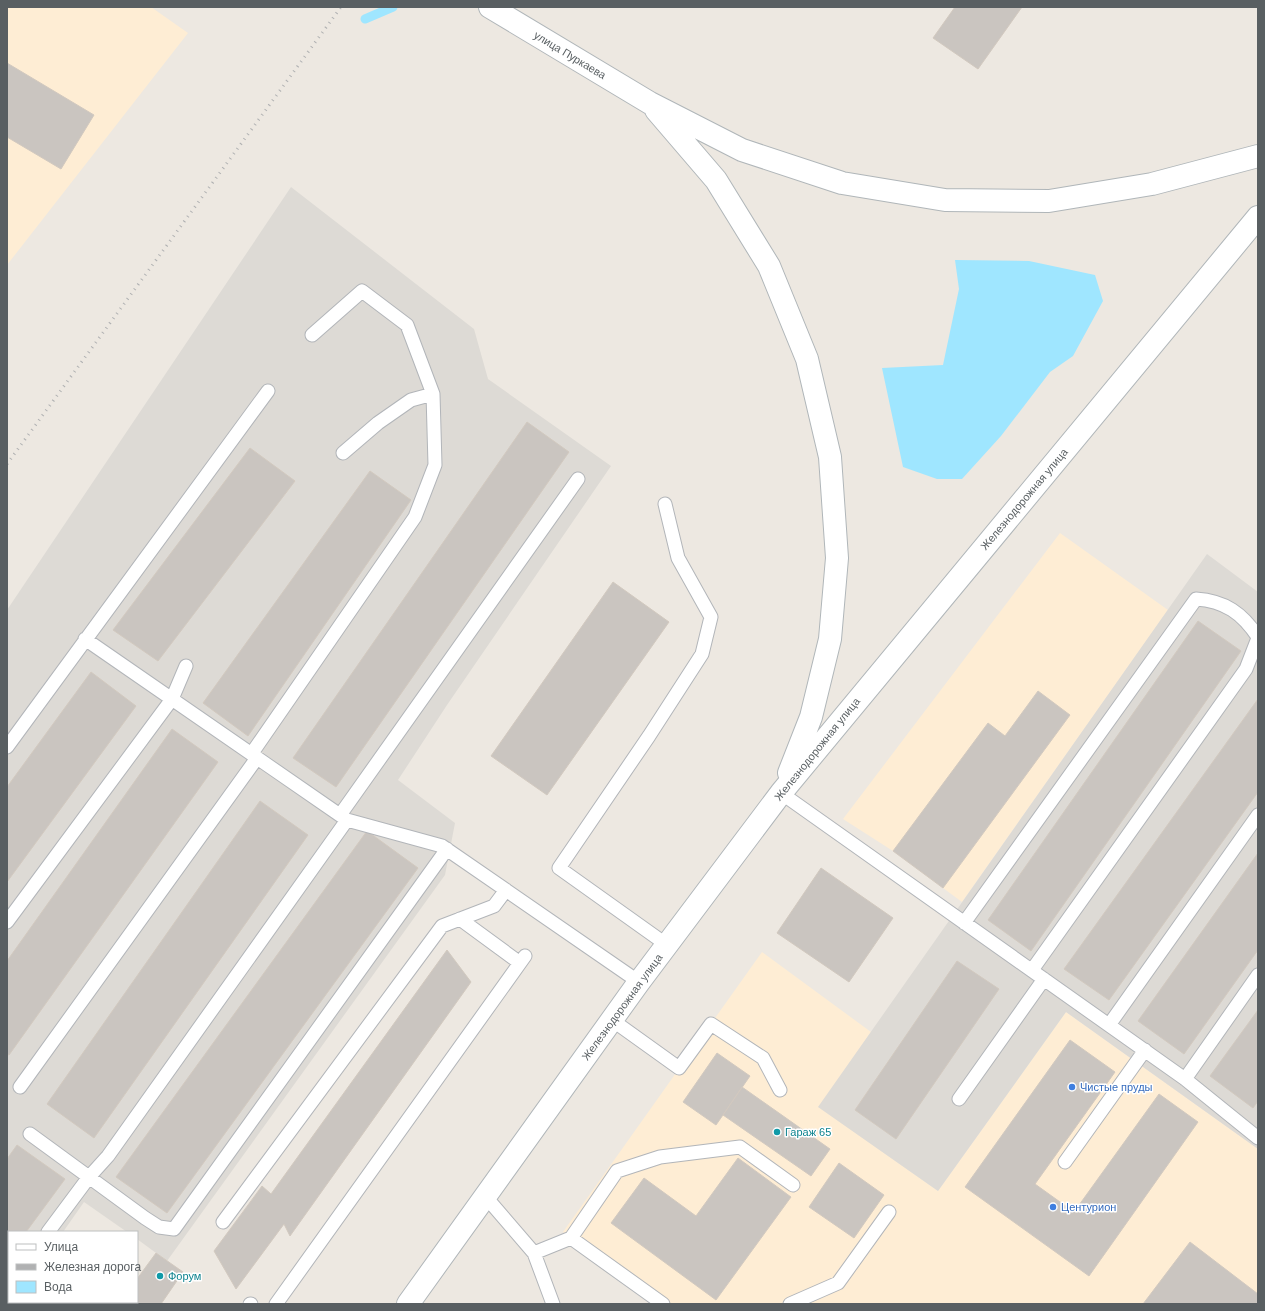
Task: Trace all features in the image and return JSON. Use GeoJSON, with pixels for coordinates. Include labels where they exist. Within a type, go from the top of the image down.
{"type":"FeatureCollection","features":[{"type":"Feature","properties":{"kind":"main road","name":"улица Пуркаева"},"geometry":{"type":"LineString","coordinates":[[490,7],[650,103]]}},
{"type":"Feature","properties":{"kind":"main road"},"geometry":{"type":"LineString","coordinates":[[650,103],[742,150],[842,183],[944,200],[1049,201],[1152,184],[1258,156]]}},
{"type":"Feature","properties":{"kind":"main road"},"geometry":{"type":"LineString","coordinates":[[650,103],[716,180],[772,273],[807,359],[830,457],[837,558],[830,639],[811,717],[781,793]]}},
{"type":"Feature","properties":{"kind":"main road","name":"Железнодорожная улица"},"geometry":{"type":"LineString","coordinates":[[408,1304],[639,982],[781,793],[1258,217]]}},
{"type":"Feature","properties":{"kind":"lane"},"geometry":{"type":"LineString","coordinates":[[20,1087],[254,756],[415,517],[435,465],[433,394],[407,325],[362,291],[312,335]]}},
{"type":"Feature","properties":{"kind":"lane"},"geometry":{"type":"LineString","coordinates":[[7,747],[268,391]]}},
{"type":"Feature","properties":{"kind":"lane"},"geometry":{"type":"LineString","coordinates":[[343,453],[378,423],[411,400],[433,394]]}},
{"type":"Feature","properties":{"kind":"lane"},"geometry":{"type":"LineString","coordinates":[[49,1231],[89,1177],[108,1156],[578,479]]}},
{"type":"Feature","properties":{"kind":"lane"},"geometry":{"type":"LineString","coordinates":[[665,504],[678,558],[711,617],[702,654],[649,736],[559,868],[667,945]]}},
{"type":"Feature","properties":{"kind":"lane"},"geometry":{"type":"LineString","coordinates":[[964,923],[1196,599],[1210,600],[1228,607],[1247,621],[1258,637],[1246,669],[1032,970]]}},
{"type":"Feature","properties":{"kind":"lane"},"geometry":{"type":"LineString","coordinates":[[85,639],[343,818],[442,846],[639,982]]}},
{"type":"Feature","properties":{"kind":"lane"},"geometry":{"type":"LineString","coordinates":[[7,922],[172,699],[186,666]]}},
{"type":"Feature","properties":{"kind":"lane"},"geometry":{"type":"LineString","coordinates":[[781,793],[1145,1050],[1185,1079],[1258,1138]]}},
{"type":"Feature","properties":{"kind":"lane"},"geometry":{"type":"LineString","coordinates":[[1109,1025],[1258,815]]}},
{"type":"Feature","properties":{"kind":"lane"},"geometry":{"type":"LineString","coordinates":[[30,1134],[145,1218],[159,1227],[174,1229],[447,849]]}},
{"type":"Feature","properties":{"kind":"lane"},"geometry":{"type":"LineString","coordinates":[[223,1222],[442,926],[494,906],[506,890]]}},
{"type":"Feature","properties":{"kind":"lane"},"geometry":{"type":"LineString","coordinates":[[276,1304],[522,959],[460,919]]}},
{"type":"Feature","properties":{"kind":"lane"},"geometry":{"type":"LineString","coordinates":[[1185,1079],[1258,975]]}},
{"type":"Feature","properties":{"kind":"lane"},"geometry":{"type":"LineString","coordinates":[[959,1099],[1044,978]]}},
{"type":"Feature","properties":{"kind":"lane"},"geometry":{"type":"LineString","coordinates":[[612,1020],[679,1068],[711,1024],[763,1058],[780,1090]]}},
{"type":"Feature","properties":{"kind":"lane"},"geometry":{"type":"LineString","coordinates":[[1065,1162],[1145,1050]]}},
{"type":"Feature","properties":{"kind":"lane"},"geometry":{"type":"LineString","coordinates":[[534,1253],[571,1238],[617,1171],[660,1157],[740,1147],[793,1185]]}},
{"type":"Feature","properties":{"kind":"lane"},"geometry":{"type":"LineString","coordinates":[[485,1196],[534,1253],[553,1304]]}},
{"type":"Feature","properties":{"kind":"lane"},"geometry":{"type":"LineString","coordinates":[[790,1304],[838,1283],[889,1212]]}},
{"type":"Feature","properties":{"kind":"lane"},"geometry":{"type":"LineString","coordinates":[[571,1238],[663,1304]]}},
{"type":"Feature","properties":{"kind":"shaded area"},"geometry":{"type":"Polygon","coordinates":[[[7,7],[151,7],[188,33],[7,265],[7,7]]]}},
{"type":"Feature","properties":{"kind":"shaded area"},"geometry":{"type":"Polygon","coordinates":[[[291,187],[474,329],[488,379],[611,466],[447,705],[398,780],[455,823],[445,875],[167,1261],[138,1240],[138,1231],[126,1231],[84,1202],[64,1231],[8,1231],[8,1303],[10,1303],[7,1304],[7,610],[291,187]]]}},
{"type":"Feature","properties":{"kind":"shaded area"},"geometry":{"type":"Polygon","coordinates":[[[1060,533],[1168,610],[962,902],[893,851],[843,819],[1060,533]]]}},
{"type":"Feature","properties":{"kind":"shaded area"},"geometry":{"type":"Polygon","coordinates":[[[1207,554],[1258,592],[1258,1149],[1066,1012],[938,1191],[818,1107],[1207,554]]]}},
{"type":"Feature","properties":{"kind":"shaded area"},"geometry":{"type":"Polygon","coordinates":[[[762,952],[871,1032],[819,1107],[938,1191],[1066,1012],[1258,1149],[1258,1304],[666,1304],[571,1238],[563,1232],[762,952]]]}},
{"type":"Feature","properties":{"kind":"water"},"geometry":{"type":"Polygon","coordinates":[[[955,260],[1029,261],[1095,275],[1103,301],[1073,356],[1050,372],[1001,436],[962,479],[937,479],[903,467],[882,368],[943,365],[959,289],[955,260]]]}},
{"type":"Feature","properties":{"kind":"building"},"geometry":{"type":"Polygon","coordinates":[[[955,7],[1022,7],[978,69],[933,38],[955,7]]]}},
{"type":"Feature","properties":{"kind":"building"},"geometry":{"type":"Polygon","coordinates":[[[7,63],[94,115],[61,169],[7,137],[7,63]]]}},
{"type":"Feature","properties":{"kind":"building"},"geometry":{"type":"Polygon","coordinates":[[[527,422],[569,452],[336,787],[293,758],[527,422]]]}},
{"type":"Feature","properties":{"kind":"building"},"geometry":{"type":"Polygon","coordinates":[[[250,448],[295,481],[158,661],[113,630],[250,448]]]}},
{"type":"Feature","properties":{"kind":"building"},"geometry":{"type":"Polygon","coordinates":[[[370,471],[411,500],[248,736],[203,703],[370,471]]]}},
{"type":"Feature","properties":{"kind":"building"},"geometry":{"type":"Polygon","coordinates":[[[613,582],[669,622],[547,795],[491,756],[613,582]]]}},
{"type":"Feature","properties":{"kind":"building"},"geometry":{"type":"Polygon","coordinates":[[[1198,621],[1241,651],[1031,951],[988,920],[1198,621]]]}},
{"type":"Feature","properties":{"kind":"building"},"geometry":{"type":"Polygon","coordinates":[[[91,672],[136,706],[7,882],[7,787],[91,672]]]}},
{"type":"Feature","properties":{"kind":"building"},"geometry":{"type":"Polygon","coordinates":[[[1038,691],[1070,715],[943,888],[893,851],[988,723],[1005,736],[1038,691]]]}},
{"type":"Feature","properties":{"kind":"building"},"geometry":{"type":"Polygon","coordinates":[[[1258,699],[1258,792],[1109,1000],[1064,969],[1258,699]]]}},
{"type":"Feature","properties":{"kind":"building"},"geometry":{"type":"Polygon","coordinates":[[[172,729],[218,762],[9,1055],[7,1054],[7,961],[172,729]]]}},
{"type":"Feature","properties":{"kind":"building"},"geometry":{"type":"Polygon","coordinates":[[[260,801],[308,835],[94,1138],[47,1104],[260,801]]]}},
{"type":"Feature","properties":{"kind":"building"},"geometry":{"type":"Polygon","coordinates":[[[367,831],[418,868],[167,1213],[116,1177],[367,831]]]}},
{"type":"Feature","properties":{"kind":"building"},"geometry":{"type":"Polygon","coordinates":[[[1258,853],[1258,950],[1184,1054],[1138,1021],[1258,853]]]}},
{"type":"Feature","properties":{"kind":"building"},"geometry":{"type":"Polygon","coordinates":[[[821,868],[893,918],[849,982],[777,933],[821,868]]]}},
{"type":"Feature","properties":{"kind":"building"},"geometry":{"type":"Polygon","coordinates":[[[447,950],[471,982],[290,1236],[284,1224],[236,1289],[214,1251],[262,1186],[271,1194],[447,950]]]}},
{"type":"Feature","properties":{"kind":"building"},"geometry":{"type":"Polygon","coordinates":[[[957,961],[999,989],[896,1139],[855,1110],[957,961]]]}},
{"type":"Feature","properties":{"kind":"building"},"geometry":{"type":"Polygon","coordinates":[[[1258,1010],[1258,1101],[1253,1108],[1210,1076],[1258,1010]]]}},
{"type":"Feature","properties":{"kind":"building"},"geometry":{"type":"Polygon","coordinates":[[[1070,1040],[1115,1072],[1035,1184],[1074,1212],[1159,1094],[1198,1122],[1089,1276],[965,1187],[1070,1040]]]}},
{"type":"Feature","properties":{"kind":"building"},"geometry":{"type":"Polygon","coordinates":[[[717,1053],[750,1076],[716,1125],[683,1102],[717,1053]]]}},
{"type":"Feature","properties":{"kind":"building","name":"Гараж 65"},"geometry":{"type":"Polygon","coordinates":[[[742,1087],[830,1149],[811,1176],[723,1115],[742,1087]]]}},
{"type":"Feature","properties":{"kind":"building"},"geometry":{"type":"Polygon","coordinates":[[[17,1145],[65,1179],[27,1231],[8,1231],[7,1259],[7,1159],[17,1145]]]}},
{"type":"Feature","properties":{"kind":"building"},"geometry":{"type":"Polygon","coordinates":[[[738,1158],[791,1197],[716,1300],[611,1223],[644,1178],[696,1216],[738,1158]]]}},
{"type":"Feature","properties":{"kind":"building"},"geometry":{"type":"Polygon","coordinates":[[[839,1163],[884,1195],[854,1238],[809,1207],[839,1163]]]}},
{"type":"Feature","properties":{"kind":"building"},"geometry":{"type":"Polygon","coordinates":[[[1190,1242],[1258,1294],[1258,1304],[1143,1304],[1190,1242]]]}},
{"type":"Feature","properties":{"kind":"building","name":"Форум"},"geometry":{"type":"Polygon","coordinates":[[[156,1253],[183,1272],[161,1304],[120,1304],[138,1303],[138,1278],[156,1253]]]}},
{"type":"Feature","properties":{"kind":"waterway"},"geometry":{"type":"LineString","coordinates":[[365,19],[393,7]]}},
{"type":"Feature","properties":{"kind":"railway"},"geometry":{"type":"LineString","coordinates":[[7,464],[341,7]]}},
{"type":"Feature","properties":{"kind":"place","name":"Чистые пруды"},"geometry":{"type":"Point","coordinates":[1072,1087]}},
{"type":"Feature","properties":{"kind":"place","name":"Гараж 65"},"geometry":{"type":"Point","coordinates":[777,1132]}},
{"type":"Feature","properties":{"kind":"place","name":"Центурион"},"geometry":{"type":"Point","coordinates":[1053,1207]}},
{"type":"Feature","properties":{"kind":"place","name":"Форум"},"geometry":{"type":"Point","coordinates":[160,1276]}}]}
